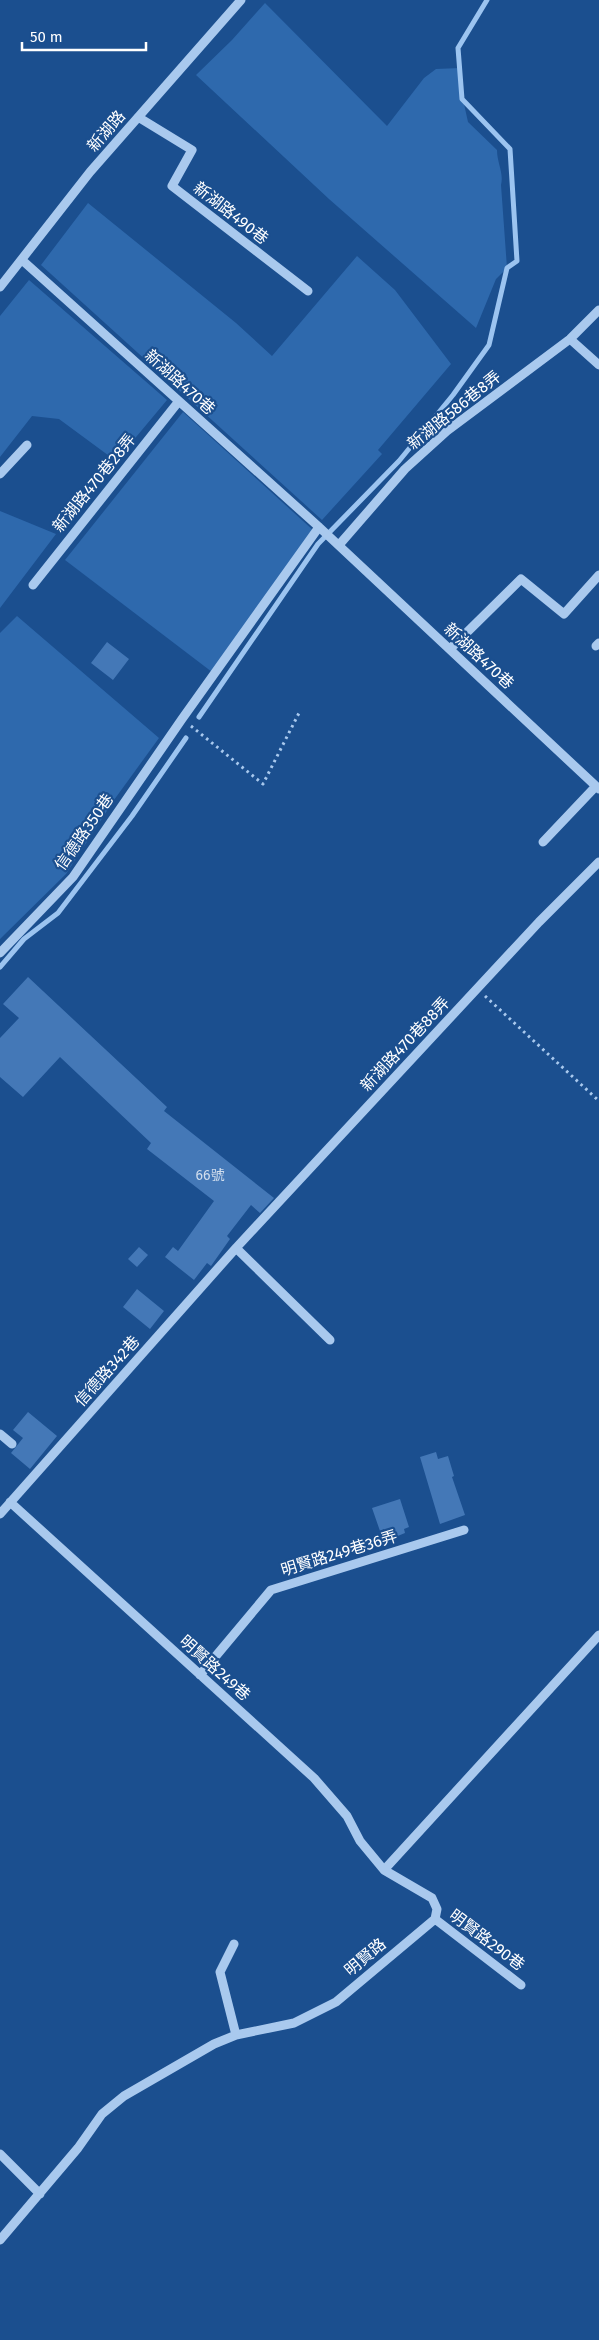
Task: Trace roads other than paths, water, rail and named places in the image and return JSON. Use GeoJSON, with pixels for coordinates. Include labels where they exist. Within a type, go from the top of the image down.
{"type":"FeatureCollection","features":[{"type":"Feature","properties":{"kind":"street","name":"新湖路"},"geometry":{"type":"LineString","coordinates":[[0,287],[90,172],[241,0]]}},
{"type":"Feature","properties":{"kind":"street","name":"新湖路490巷"},"geometry":{"type":"LineString","coordinates":[[138,117],[192,150],[172,186],[308,291]]}},
{"type":"Feature","properties":{"kind":"street","name":"新湖路470巷"},"geometry":{"type":"LineString","coordinates":[[22,260],[339,545],[598,787]]}},
{"type":"Feature","properties":{"kind":"street","name":"新湖路586巷8弄"},"geometry":{"type":"LineString","coordinates":[[339,545],[405,469],[447,431],[570,339],[599,310]]}},
{"type":"Feature","properties":{"kind":"street"},"geometry":{"type":"LineString","coordinates":[[570,339],[599,365]]}},
{"type":"Feature","properties":{"kind":"street","name":"新湖路470巷28弄"},"geometry":{"type":"LineString","coordinates":[[33,584],[179,401]]}},
{"type":"Feature","properties":{"kind":"street"},"geometry":{"type":"LineString","coordinates":[[0,474],[27,445]]}},
{"type":"Feature","properties":{"kind":"street","name":"信德路350巷"},"geometry":{"type":"LineString","coordinates":[[0,953],[73,877],[182,719],[319,527]]}},
{"type":"Feature","properties":{"kind":"street"},"geometry":{"type":"LineString","coordinates":[[450,649],[521,579],[564,614],[599,575]]}},
{"type":"Feature","properties":{"kind":"street"},"geometry":{"type":"LineString","coordinates":[[543,842],[598,787]]}},
{"type":"Feature","properties":{"kind":"street","name":"新湖路470巷88弄"},"geometry":{"type":"LineString","coordinates":[[236,1248],[539,922],[599,862]]}},
{"type":"Feature","properties":{"kind":"street"},"geometry":{"type":"LineString","coordinates":[[236,1248],[330,1340]]}},
{"type":"Feature","properties":{"kind":"street","name":"信德路342巷"},"geometry":{"type":"LineString","coordinates":[[0,1514],[236,1248]]}},
{"type":"Feature","properties":{"kind":"street"},"geometry":{"type":"LineString","coordinates":[[0,1434],[12,1444]]}},
{"type":"Feature","properties":{"kind":"street","name":"明賢路249巷"},"geometry":{"type":"LineString","coordinates":[[10,1502],[314,1778],[347,1816],[360,1841],[384,1870]]}},
{"type":"Feature","properties":{"kind":"street","name":"明賢路249巷36弄"},"geometry":{"type":"LineString","coordinates":[[200,1675],[271,1590],[464,1530]]}},
{"type":"Feature","properties":{"kind":"street"},"geometry":{"type":"LineString","coordinates":[[435,1919],[436,1909],[432,1898],[384,1870],[599,1635]]}},
{"type":"Feature","properties":{"kind":"street","name":"明賢路290巷"},"geometry":{"type":"LineString","coordinates":[[435,1919],[521,1985]]}},
{"type":"Feature","properties":{"kind":"street","name":"明賢路"},"geometry":{"type":"LineString","coordinates":[[0,2240],[78,2148],[102,2114],[124,2096],[214,2044],[236,2035],[294,2023],[336,2002],[435,1919]]}},
{"type":"Feature","properties":{"kind":"street"},"geometry":{"type":"LineString","coordinates":[[234,1944],[220,1972],[236,2035]]}},
{"type":"Feature","properties":{"kind":"street"},"geometry":{"type":"LineString","coordinates":[[0,2154],[40,2194]]}},
{"type":"Feature","properties":{"kind":"waterway"},"geometry":{"type":"LineString","coordinates":[[199,717],[318,544],[399,461],[453,395],[489,345],[507,268],[517,261],[510,149],[462,99],[458,48],[487,0]]}},
{"type":"Feature","properties":{"kind":"waterway"},"geometry":{"type":"LineString","coordinates":[[0,967],[24,939],[58,913],[132,816],[186,738]]}}]}
